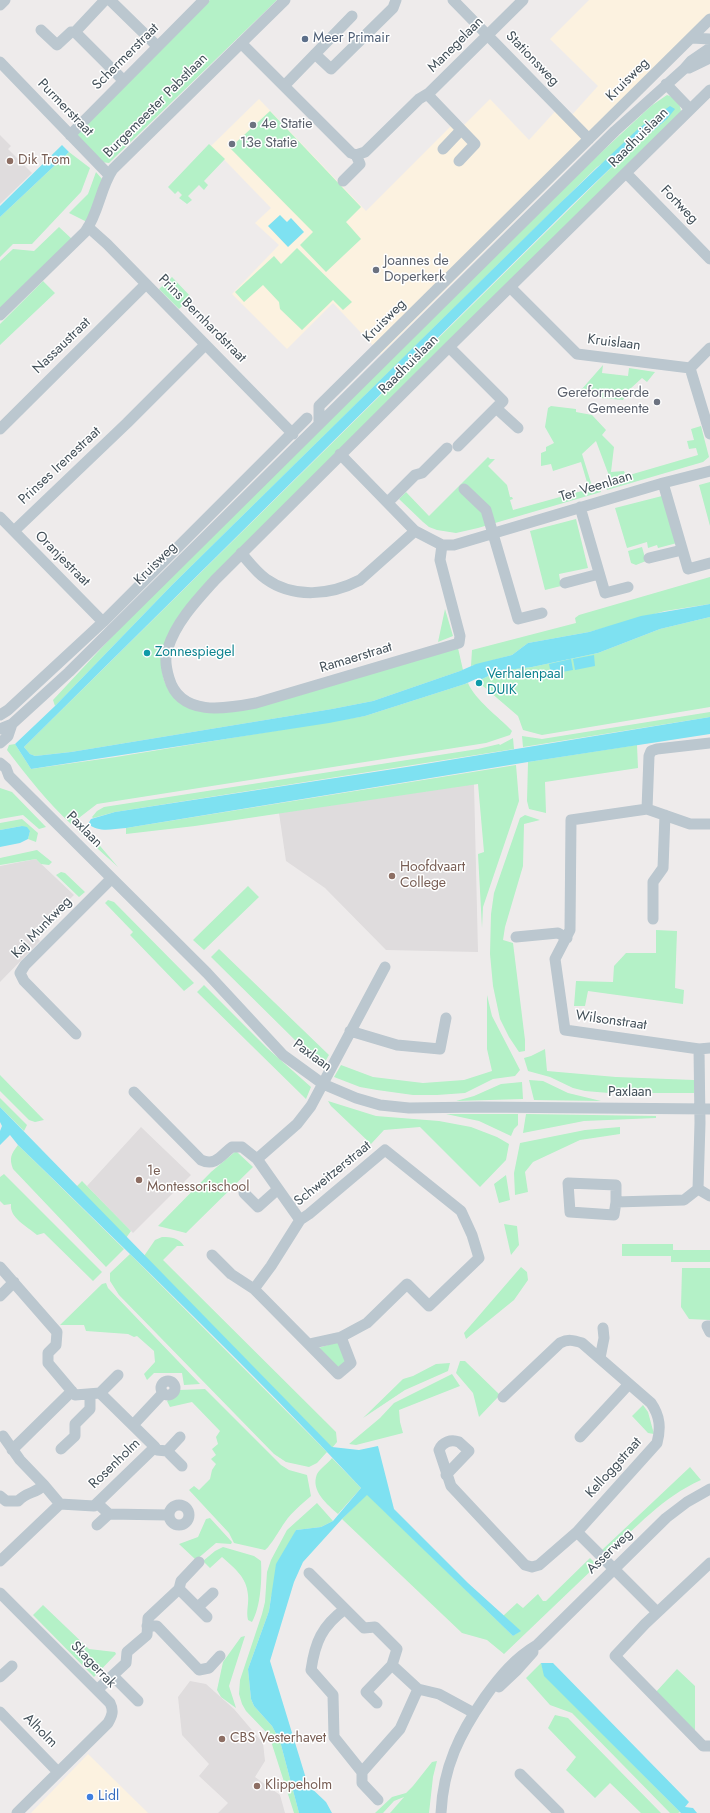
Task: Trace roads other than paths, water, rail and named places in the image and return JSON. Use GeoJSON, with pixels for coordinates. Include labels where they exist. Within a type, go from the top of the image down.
{"type":"FeatureCollection","features":[{"type":"Feature","properties":{"kind":"street"},"geometry":{"type":"LineString","coordinates":[[0,5],[5,0]]}},
{"type":"Feature","properties":{"kind":"street"},"geometry":{"type":"LineString","coordinates":[[41,30],[57,45],[71,32],[75,32],[105,0]]}},
{"type":"Feature","properties":{"kind":"street"},"geometry":{"type":"LineString","coordinates":[[110,0],[157,46]]}},
{"type":"Feature","properties":{"kind":"street","name":"Schermerstraat"},"geometry":{"type":"LineString","coordinates":[[70,135],[204,0]]}},
{"type":"Feature","properties":{"kind":"street","name":"Burgemeester Pabstlaan"},"geometry":{"type":"LineString","coordinates":[[0,315],[88,227],[113,169],[285,0]]}},
{"type":"Feature","properties":{"kind":"street"},"geometry":{"type":"LineString","coordinates":[[315,54],[331,69],[393,8],[396,0]]}},
{"type":"Feature","properties":{"kind":"street","name":"Stationsweg"},"geometry":{"type":"LineString","coordinates":[[453,0],[488,34],[589,139]]}},
{"type":"Feature","properties":{"kind":"street","name":"Manegelaan"},"geometry":{"type":"LineString","coordinates":[[356,155],[365,152],[419,100],[428,95],[523,0]]}},
{"type":"Feature","properties":{"kind":"street"},"geometry":{"type":"LineString","coordinates":[[284,86],[352,16]]}},
{"type":"Feature","properties":{"kind":"street","name":"Kruisweg"},"geometry":{"type":"LineString","coordinates":[[319,424],[319,406],[710,19]]}},
{"type":"Feature","properties":{"kind":"street"},"geometry":{"type":"LineString","coordinates":[[75,32],[123,80]]}},
{"type":"Feature","properties":{"kind":"street"},"geometry":{"type":"LineString","coordinates":[[692,38],[710,38]]}},
{"type":"Feature","properties":{"kind":"street"},"geometry":{"type":"LineString","coordinates":[[241,43],[351,153],[356,155],[360,164],[343,181]]}},
{"type":"Feature","properties":{"kind":"street","name":"Kruisweg"},"geometry":{"type":"LineString","coordinates":[[0,729],[12,724],[68,672],[615,130],[684,69],[691,61],[710,48]]}},
{"type":"Feature","properties":{"kind":"street","name":"Kruisweg"},"geometry":{"type":"LineString","coordinates":[[684,69],[693,67],[710,58]]}},
{"type":"Feature","properties":{"kind":"street","name":"Purmerstraat"},"geometry":{"type":"LineString","coordinates":[[0,62],[109,176]]}},
{"type":"Feature","properties":{"kind":"street"},"geometry":{"type":"LineString","coordinates":[[666,84],[690,109]]}},
{"type":"Feature","properties":{"kind":"street","name":"Raadhuislaan"},"geometry":{"type":"LineString","coordinates":[[170,683],[166,659],[167,648],[172,637],[199,598],[241,553],[340,454],[710,90]]}},
{"type":"Feature","properties":{"kind":"street","name":"Manegelaan"},"geometry":{"type":"LineString","coordinates":[[428,95],[475,144],[460,161]]}},
{"type":"Feature","properties":{"kind":"street"},"geometry":{"type":"LineString","coordinates":[[615,113],[615,130]]}},
{"type":"Feature","properties":{"kind":"street"},"geometry":{"type":"LineString","coordinates":[[443,149],[461,130]]}},
{"type":"Feature","properties":{"kind":"street"},"geometry":{"type":"LineString","coordinates":[[567,162],[580,165]]}},
{"type":"Feature","properties":{"kind":"street","name":"Fortweg"},"geometry":{"type":"LineString","coordinates":[[626,173],[710,259]]}},
{"type":"Feature","properties":{"kind":"street","name":"Prins Bernhardstraat"},"geometry":{"type":"LineString","coordinates":[[88,227],[293,434]]}},
{"type":"Feature","properties":{"kind":"street"},"geometry":{"type":"LineString","coordinates":[[482,263],[484,244]]}},
{"type":"Feature","properties":{"kind":"street","name":"Nassaustraat"},"geometry":{"type":"LineString","coordinates":[[0,429],[146,284]]}},
{"type":"Feature","properties":{"kind":"street","name":"Kruislaan"},"geometry":{"type":"LineString","coordinates":[[510,287],[577,354],[690,368]]}},
{"type":"Feature","properties":{"kind":"street","name":"Prinses Irenestraat"},"geometry":{"type":"LineString","coordinates":[[14,531],[127,423],[205,345]]}},
{"type":"Feature","properties":{"kind":"street"},"geometry":{"type":"LineString","coordinates":[[388,502],[415,475],[422,473],[453,447],[503,401],[449,347]]}},
{"type":"Feature","properties":{"kind":"street"},"geometry":{"type":"LineString","coordinates":[[710,348],[690,368],[710,434]]}},
{"type":"Feature","properties":{"kind":"street"},"geometry":{"type":"LineString","coordinates":[[496,408],[518,428]]}},
{"type":"Feature","properties":{"kind":"street","name":"Kruisweg"},"geometry":{"type":"LineString","coordinates":[[0,716],[103,622],[293,434],[307,418]]}},
{"type":"Feature","properties":{"kind":"street"},"geometry":{"type":"LineString","coordinates":[[340,454],[388,502],[414,531],[442,545]]}},
{"type":"Feature","properties":{"kind":"street","name":"Ter Veenlaan"},"geometry":{"type":"LineString","coordinates":[[442,545],[454,545],[663,483],[710,471]]}},
{"type":"Feature","properties":{"kind":"street"},"geometry":{"type":"LineString","coordinates":[[663,483],[688,569],[710,563]]}},
{"type":"Feature","properties":{"kind":"street"},"geometry":{"type":"LineString","coordinates":[[464,489],[486,510],[518,619],[542,613]]}},
{"type":"Feature","properties":{"kind":"street"},"geometry":{"type":"LineString","coordinates":[[580,508],[605,593],[628,587]]}},
{"type":"Feature","properties":{"kind":"street","name":"Oranjestraat"},"geometry":{"type":"LineString","coordinates":[[0,517],[103,622]]}},
{"type":"Feature","properties":{"kind":"street"},"geometry":{"type":"LineString","coordinates":[[241,553],[259,573],[279,586],[302,592],[327,592],[350,585],[360,580],[414,531]]}},
{"type":"Feature","properties":{"kind":"street","name":"Ramaerstraat"},"geometry":{"type":"LineString","coordinates":[[170,683],[174,691],[189,704],[212,708],[236,707],[256,703],[459,643],[460,636],[440,560],[442,545]]}},
{"type":"Feature","properties":{"kind":"street"},"geometry":{"type":"LineString","coordinates":[[649,558],[682,550]]}},
{"type":"Feature","properties":{"kind":"street"},"geometry":{"type":"LineString","coordinates":[[565,583],[599,574]]}},
{"type":"Feature","properties":{"kind":"street","name":"Kruisweg"},"geometry":{"type":"LineString","coordinates":[[0,743],[8,736],[12,724]]}},
{"type":"Feature","properties":{"kind":"street"},"geometry":{"type":"LineString","coordinates":[[647,809],[649,756],[652,751],[657,749],[710,742]]}},
{"type":"Feature","properties":{"kind":"street","name":"Paxlaan"},"geometry":{"type":"LineString","coordinates":[[0,763],[6,768],[4,774],[207,973],[283,1055],[323,1084],[356,1098],[380,1105],[409,1108],[508,1107],[710,1109]]}},
{"type":"Feature","properties":{"kind":"street","name":"Wilsonstraat"},"geometry":{"type":"LineString","coordinates":[[698,1189],[699,1109],[705,1049],[565,1030],[555,958],[570,930],[571,820],[647,809],[690,824],[710,824]]}},
{"type":"Feature","properties":{"kind":"street"},"geometry":{"type":"LineString","coordinates":[[653,919],[653,882],[664,868],[665,815]]}},
{"type":"Feature","properties":{"kind":"street","name":"Kaj Munkweg"},"geometry":{"type":"LineString","coordinates":[[76,1034],[24,981],[20,973],[24,966],[111,879]]}},
{"type":"Feature","properties":{"kind":"street"},"geometry":{"type":"LineString","coordinates":[[516,937],[558,933],[567,938]]}},
{"type":"Feature","properties":{"kind":"street"},"geometry":{"type":"LineString","coordinates":[[134,1092],[201,1160],[206,1162],[216,1161],[230,1148],[239,1146],[257,1159],[297,1124],[311,1106],[385,967]]}},
{"type":"Feature","properties":{"kind":"street"},"geometry":{"type":"LineString","coordinates":[[350,1031],[397,1045],[440,1049],[446,1018]]}},
{"type":"Feature","properties":{"kind":"street","name":"Schweitzerstraat"},"geometry":{"type":"LineString","coordinates":[[254,1289],[272,1266],[300,1220],[385,1150],[461,1212],[472,1235],[479,1258],[428,1306],[407,1284],[367,1323],[340,1337],[309,1344]]}},
{"type":"Feature","properties":{"kind":"street","name":"Schweitzerstraat"},"geometry":{"type":"LineString","coordinates":[[257,1159],[277,1190],[300,1220]]}},
{"type":"Feature","properties":{"kind":"street"},"geometry":{"type":"LineString","coordinates":[[568,1184],[616,1185],[616,1202],[614,1215],[570,1212],[568,1184]]}},
{"type":"Feature","properties":{"kind":"street"},"geometry":{"type":"LineString","coordinates":[[616,1202],[684,1200],[698,1189],[710,1196]]}},
{"type":"Feature","properties":{"kind":"street","name":"Schweitzerstraat"},"geometry":{"type":"LineString","coordinates":[[244,1193],[258,1207],[277,1190]]}},
{"type":"Feature","properties":{"kind":"street"},"geometry":{"type":"LineString","coordinates":[[212,1255],[231,1274],[254,1289],[338,1374],[351,1363],[340,1337]]}},
{"type":"Feature","properties":{"kind":"street"},"geometry":{"type":"LineString","coordinates":[[0,1267],[57,1332],[56,1345],[48,1353],[48,1363],[75,1395],[95,1394]]}},
{"type":"Feature","properties":{"kind":"street"},"geometry":{"type":"LineString","coordinates":[[0,1296],[14,1282]]}},
{"type":"Feature","properties":{"kind":"street"},"geometry":{"type":"LineString","coordinates":[[710,1326],[707,1326],[710,1332]]}},
{"type":"Feature","properties":{"kind":"street"},"geometry":{"type":"LineString","coordinates":[[600,1358],[604,1338],[603,1328]]}},
{"type":"Feature","properties":{"kind":"street","name":"Kelloggstraat"},"geometry":{"type":"LineString","coordinates":[[446,1474],[451,1486],[525,1565],[532,1567],[539,1565],[577,1532],[657,1443],[660,1432],[656,1410],[651,1403],[582,1343],[567,1340],[554,1348],[503,1397]]}},
{"type":"Feature","properties":{"kind":"street"},"geometry":{"type":"LineString","coordinates":[[61,1450],[75,1436],[75,1424],[90,1409],[95,1394],[118,1375]]}},
{"type":"Feature","properties":{"kind":"street"},"geometry":{"type":"LineString","coordinates":[[580,1437],[629,1384]]}},
{"type":"Feature","properties":{"kind":"street"},"geometry":{"type":"LineString","coordinates":[[12,1450],[72,1391]]}},
{"type":"Feature","properties":{"kind":"street","name":"Rosenholm"},"geometry":{"type":"LineString","coordinates":[[133,1425],[163,1393]]}},
{"type":"Feature","properties":{"kind":"street","name":"Rosenholm"},"geometry":{"type":"LineString","coordinates":[[95,1394],[133,1425],[157,1450],[167,1451],[182,1466]]}},
{"type":"Feature","properties":{"kind":"street"},"geometry":{"type":"LineString","coordinates":[[0,1561],[60,1504],[12,1450],[3,1436]]}},
{"type":"Feature","properties":{"kind":"street"},"geometry":{"type":"LineString","coordinates":[[167,1451],[180,1437]]}},
{"type":"Feature","properties":{"kind":"street","name":"Rosenholm"},"geometry":{"type":"LineString","coordinates":[[60,1504],[94,1506],[155,1447]]}},
{"type":"Feature","properties":{"kind":"street"},"geometry":{"type":"LineString","coordinates":[[0,1496],[6,1501],[18,1501],[25,1494],[37,1492],[44,1485]]}},
{"type":"Feature","properties":{"kind":"street","name":"Asserweg"},"geometry":{"type":"LineString","coordinates":[[441,1813],[447,1772],[453,1752],[462,1733],[477,1709],[530,1657],[537,1645],[666,1518],[687,1502],[710,1489]]}},
{"type":"Feature","properties":{"kind":"street","name":"Rosenholm"},"geometry":{"type":"LineString","coordinates":[[97,1503],[108,1514]]}},
{"type":"Feature","properties":{"kind":"street"},"geometry":{"type":"LineString","coordinates":[[97,1525],[108,1514],[168,1515]]}},
{"type":"Feature","properties":{"kind":"street"},"geometry":{"type":"LineString","coordinates":[[577,1532],[657,1612]]}},
{"type":"Feature","properties":{"kind":"street"},"geometry":{"type":"LineString","coordinates":[[98,1690],[126,1663],[127,1652],[146,1635],[148,1618],[179,1589],[181,1581],[199,1562]]}},
{"type":"Feature","properties":{"kind":"street"},"geometry":{"type":"LineString","coordinates":[[709,1565],[657,1612],[615,1656],[703,1746],[710,1746]]}},
{"type":"Feature","properties":{"kind":"street"},"geometry":{"type":"LineString","coordinates":[[309,1573],[364,1628],[374,1627],[397,1649],[392,1665],[366,1692],[377,1704]]}},
{"type":"Feature","properties":{"kind":"street"},"geometry":{"type":"LineString","coordinates":[[179,1589],[207,1616]]}},
{"type":"Feature","properties":{"kind":"street","name":"Skagerrak"},"geometry":{"type":"LineString","coordinates":[[0,1593],[98,1690],[110,1704],[113,1713],[110,1719],[17,1813]]}},
{"type":"Feature","properties":{"kind":"street"},"geometry":{"type":"LineString","coordinates":[[198,1607],[213,1593]]}},
{"type":"Feature","properties":{"kind":"street"},"geometry":{"type":"LineString","coordinates":[[345,1609],[332,1619],[320,1636],[313,1657],[311,1670],[333,1695],[334,1737],[362,1772],[362,1783],[378,1800]]}},
{"type":"Feature","properties":{"kind":"street"},"geometry":{"type":"LineString","coordinates":[[147,1626],[157,1626],[199,1670],[209,1668],[220,1656]]}},
{"type":"Feature","properties":{"kind":"street"},"geometry":{"type":"LineString","coordinates":[[392,1665],[418,1689],[439,1694],[477,1709]]}},
{"type":"Feature","properties":{"kind":"street"},"geometry":{"type":"LineString","coordinates":[[0,1677],[12,1666]]}},
{"type":"Feature","properties":{"kind":"street"},"geometry":{"type":"LineString","coordinates":[[113,1676],[138,1702]]}},
{"type":"Feature","properties":{"kind":"street"},"geometry":{"type":"LineString","coordinates":[[362,1772],[400,1729],[418,1689]]}},
{"type":"Feature","properties":{"kind":"street","name":"Alholm"},"geometry":{"type":"LineString","coordinates":[[0,1712],[58,1772]]}},
{"type":"Feature","properties":{"kind":"street"},"geometry":{"type":"LineString","coordinates":[[520,1774],[560,1813]]}},
{"type":"Feature","properties":{"kind":"water"},"geometry":{"type":"Polygon","coordinates":[[[670,106],[675,109],[667,119],[622,157],[573,204],[24,747],[30,754],[35,756],[71,752],[332,709],[373,701],[476,664],[512,655],[528,643],[589,632],[641,616],[710,604],[710,617],[660,629],[598,653],[532,667],[499,671],[480,680],[476,679],[465,684],[365,716],[329,723],[31,769],[15,744],[55,706],[172,585],[557,206],[639,128],[670,106]]]}},
{"type":"Feature","properties":{"kind":"water"},"geometry":{"type":"Polygon","coordinates":[[[62,145],[69,152],[0,217],[0,206],[62,145]]]}},
{"type":"Feature","properties":{"kind":"water"},"geometry":{"type":"Polygon","coordinates":[[[280,215],[287,222],[291,218],[304,232],[288,247],[268,226],[280,215]]]}},
{"type":"Feature","properties":{"kind":"water"},"geometry":{"type":"Polygon","coordinates":[[[594,655],[595,666],[575,670],[573,659],[594,655]]]}},
{"type":"Feature","properties":{"kind":"water"},"geometry":{"type":"Polygon","coordinates":[[[571,659],[573,670],[551,674],[549,664],[571,659]]]}},
{"type":"Feature","properties":{"kind":"water"},"geometry":{"type":"Polygon","coordinates":[[[710,717],[710,734],[528,762],[126,828],[111,830],[97,829],[88,824],[91,819],[115,812],[413,766],[710,717]]]}},
{"type":"Feature","properties":{"kind":"water"},"geometry":{"type":"Polygon","coordinates":[[[22,826],[27,827],[30,831],[28,839],[20,843],[0,847],[0,830],[22,826]]]}},
{"type":"Feature","properties":{"kind":"water"},"geometry":{"type":"Polygon","coordinates":[[[0,1107],[332,1447],[359,1450],[378,1446],[394,1509],[468,1583],[521,1631],[513,1636],[367,1495],[342,1519],[303,1562],[294,1582],[270,1661],[308,1785],[326,1802],[332,1813],[299,1813],[280,1741],[272,1726],[254,1706],[251,1699],[248,1669],[269,1611],[276,1564],[296,1530],[321,1527],[333,1521],[361,1488],[235,1357],[18,1145],[10,1135],[0,1145],[0,1131],[2,1126],[0,1122],[0,1107]]]}},
{"type":"Feature","properties":{"kind":"water"},"geometry":{"type":"Polygon","coordinates":[[[541,1663],[553,1663],[689,1802],[685,1807],[693,1808],[697,1813],[681,1813],[544,1676],[541,1663]]]}},
{"type":"Feature","properties":{"kind":"place","name":"Meer Primair"},"geometry":{"type":"Point","coordinates":[305,39]}},
{"type":"Feature","properties":{"kind":"place","name":"4e Statie"},"geometry":{"type":"Point","coordinates":[253,125]}},
{"type":"Feature","properties":{"kind":"place","name":"13e Statie"},"geometry":{"type":"Point","coordinates":[232,144]}},
{"type":"Feature","properties":{"kind":"place","name":"Dik Trom"},"geometry":{"type":"Point","coordinates":[10,161]}},
{"type":"Feature","properties":{"kind":"place","name":"Joannes de Doperkerk"},"geometry":{"type":"Point","coordinates":[376,270]}},
{"type":"Feature","properties":{"kind":"place","name":"Gereformeerde Gemeente"},"geometry":{"type":"Point","coordinates":[657,402]}},
{"type":"Feature","properties":{"kind":"place","name":"Zonnespiegel"},"geometry":{"type":"Point","coordinates":[147,653]}},
{"type":"Feature","properties":{"kind":"place","name":"Verhalenpaal DUIK"},"geometry":{"type":"Point","coordinates":[479,683]}},
{"type":"Feature","properties":{"kind":"place","name":"Hoofdvaart College"},"geometry":{"type":"Point","coordinates":[392,876]}},
{"type":"Feature","properties":{"kind":"place","name":"1e Montessorischool"},"geometry":{"type":"Point","coordinates":[139,1180]}},
{"type":"Feature","properties":{"kind":"place","name":"CBS Vesterhavet"},"geometry":{"type":"Point","coordinates":[222,1739]}},
{"type":"Feature","properties":{"kind":"place","name":"Klippeholm"},"geometry":{"type":"Point","coordinates":[257,1786]}},
{"type":"Feature","properties":{"kind":"place","name":"Lidl"},"geometry":{"type":"Point","coordinates":[90,1797]}}]}
